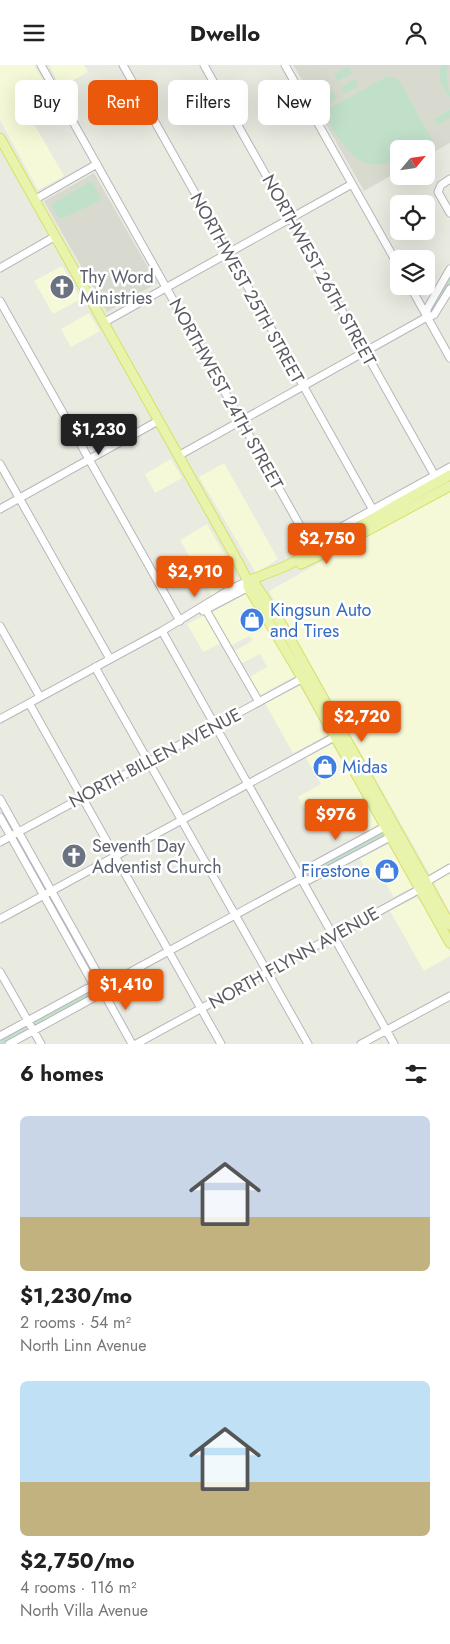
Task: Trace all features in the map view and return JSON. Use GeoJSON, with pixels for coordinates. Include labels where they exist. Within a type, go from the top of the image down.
{"type":"FeatureCollection","features":[{"type":"Feature","properties":{"kind":"main road"},"geometry":{"type":"LineString","coordinates":[[0,138],[250,584],[306,676],[320,692],[338,734],[441,918],[450,943]]}},
{"type":"Feature","properties":{"kind":"main road"},"geometry":{"type":"LineString","coordinates":[[250,584],[258,578],[286,566],[368,523],[394,506],[450,475]]}},
{"type":"Feature","properties":{"kind":"main road"},"geometry":{"type":"LineString","coordinates":[[250,584],[325,553],[450,486]]}},
{"type":"Feature","properties":{"kind":"main road"},"geometry":{"type":"LineString","coordinates":[[389,519],[394,506]]}},
{"type":"Feature","properties":{"kind":"main road"},"geometry":{"type":"LineString","coordinates":[[368,523],[389,519]]}},
{"type":"Feature","properties":{"kind":"main road"},"geometry":{"type":"LineString","coordinates":[[306,676],[308,688],[322,713],[338,734]]}},
{"type":"Feature","properties":{"kind":"main road"},"geometry":{"type":"LineString","coordinates":[[308,688],[320,692]]}},
{"type":"Feature","properties":{"kind":"main road"},"geometry":{"type":"LineString","coordinates":[[320,692],[322,713]]}},
{"type":"Feature","properties":{"kind":"main road"},"geometry":{"type":"LineString","coordinates":[[441,918],[450,925]]}},
{"type":"Feature","properties":{"kind":"street","name":"NORTHWEST 24TH STREET"},"geometry":{"type":"LineString","coordinates":[[41,65],[308,540],[316,541],[373,510]]}},
{"type":"Feature","properties":{"kind":"street","name":"NORTHWEST 25TH STREET"},"geometry":{"type":"LineString","coordinates":[[123,65],[373,510]]}},
{"type":"Feature","properties":{"kind":"street","name":"NORTHWEST 26TH STREET"},"geometry":{"type":"LineString","coordinates":[[204,65],[435,476]]}},
{"type":"Feature","properties":{"kind":"street"},"geometry":{"type":"LineString","coordinates":[[285,65],[390,251]]}},
{"type":"Feature","properties":{"kind":"street"},"geometry":{"type":"LineString","coordinates":[[34,200],[97,164]]}},
{"type":"Feature","properties":{"kind":"street"},"geometry":{"type":"LineString","coordinates":[[450,179],[443,182],[439,188],[439,194],[450,213]]}},
{"type":"Feature","properties":{"kind":"street"},"geometry":{"type":"LineString","coordinates":[[103,323],[352,184]]}},
{"type":"Feature","properties":{"kind":"street"},"geometry":{"type":"LineString","coordinates":[[0,268],[54,237]]}},
{"type":"Feature","properties":{"kind":"street"},"geometry":{"type":"LineString","coordinates":[[427,317],[426,309],[450,269]]}},
{"type":"Feature","properties":{"kind":"street"},"geometry":{"type":"LineString","coordinates":[[178,456],[427,317],[434,315],[450,289]]}},
{"type":"Feature","properties":{"kind":"street"},"geometry":{"type":"LineString","coordinates":[[415,295],[450,358]]}},
{"type":"Feature","properties":{"kind":"street"},"geometry":{"type":"LineString","coordinates":[[0,301],[181,621]]}},
{"type":"Feature","properties":{"kind":"street"},"geometry":{"type":"LineString","coordinates":[[0,509],[158,421]]}},
{"type":"Feature","properties":{"kind":"street"},"geometry":{"type":"LineString","coordinates":[[0,464],[110,659]]}},
{"type":"Feature","properties":{"kind":"street"},"geometry":{"type":"LineString","coordinates":[[373,510],[450,467]]}},
{"type":"Feature","properties":{"kind":"street"},"geometry":{"type":"LineString","coordinates":[[181,621],[229,591],[250,584]]}},
{"type":"Feature","properties":{"kind":"street"},"geometry":{"type":"LineString","coordinates":[[0,719],[162,631],[206,610],[250,584]]}},
{"type":"Feature","properties":{"kind":"street"},"geometry":{"type":"LineString","coordinates":[[206,610],[259,702]]}},
{"type":"Feature","properties":{"kind":"street"},"geometry":{"type":"LineString","coordinates":[[0,626],[40,697]]}},
{"type":"Feature","properties":{"kind":"street"},"geometry":{"type":"LineString","coordinates":[[162,631],[394,1044]]}},
{"type":"Feature","properties":{"kind":"street"},"geometry":{"type":"LineString","coordinates":[[96,667],[308,1044]]}},
{"type":"Feature","properties":{"kind":"street","name":"NORTH BILLEN AVENUE"},"geometry":{"type":"LineString","coordinates":[[0,843],[306,676]]}},
{"type":"Feature","properties":{"kind":"street"},"geometry":{"type":"LineString","coordinates":[[29,703],[221,1044]]}},
{"type":"Feature","properties":{"kind":"street"},"geometry":{"type":"LineString","coordinates":[[0,919],[338,734]]}},
{"type":"Feature","properties":{"kind":"street"},"geometry":{"type":"LineString","coordinates":[[0,799],[99,976],[101,988],[132,1044]]}},
{"type":"Feature","properties":{"kind":"street"},"geometry":{"type":"LineString","coordinates":[[0,817],[91,980],[101,988]]}},
{"type":"Feature","properties":{"kind":"street"},"geometry":{"type":"LineString","coordinates":[[301,879],[303,871],[389,825]]}},
{"type":"Feature","properties":{"kind":"street"},"geometry":{"type":"LineString","coordinates":[[9,1044],[95,997],[101,988],[168,951],[301,879],[309,880],[394,834]]}},
{"type":"Feature","properties":{"kind":"street","name":"NORTH FLYNN AVENUE"},"geometry":{"type":"LineString","coordinates":[[136,1044],[334,937],[450,869]]}},
{"type":"Feature","properties":{"kind":"street"},"geometry":{"type":"LineString","coordinates":[[0,972],[41,1044]]}},
{"type":"Feature","properties":{"kind":"street"},"geometry":{"type":"LineString","coordinates":[[0,1036],[88,988],[101,988]]}},
{"type":"Feature","properties":{"kind":"street"},"geometry":{"type":"LineString","coordinates":[[362,1044],[450,995]]}},
{"type":"Feature","properties":{"kind":"shaded area"},"geometry":{"type":"Polygon","coordinates":[[[0,65],[34,65],[43,80],[15,80],[15,125],[35,125],[64,176],[38,190],[0,120],[0,65]]]}},
{"type":"Feature","properties":{"kind":"shaded area"},"geometry":{"type":"Polygon","coordinates":[[[49,65],[84,65],[88,72],[74,80],[57,80],[49,65]]]}},
{"type":"Feature","properties":{"kind":"shaded area"},"geometry":{"type":"Polygon","coordinates":[[[293,65],[450,65],[450,143],[435,151],[435,140],[390,140],[390,176],[364,191],[326,125],[330,125],[330,80],[302,80],[293,65]]]}},
{"type":"Feature","properties":{"kind":"shaded area"},"geometry":{"type":"Polygon","coordinates":[[[441,65],[448,65],[450,97],[444,90],[441,82],[439,74],[441,65]]]}},
{"type":"Feature","properties":{"kind":"shaded area"},"geometry":{"type":"Polygon","coordinates":[[[348,66],[352,73],[338,81],[334,74],[348,66]]]}},
{"type":"Feature","properties":{"kind":"shaded area"},"geometry":{"type":"Polygon","coordinates":[[[388,76],[398,79],[432,140],[390,140],[390,162],[368,164],[354,156],[336,134],[330,124],[330,108],[388,76]]]}},
{"type":"Feature","properties":{"kind":"shaded area"},"geometry":{"type":"Polygon","coordinates":[[[355,79],[359,86],[345,94],[341,87],[355,79]]]}},
{"type":"Feature","properties":{"kind":"shaded area"},"geometry":{"type":"Polygon","coordinates":[[[333,92],[337,98],[330,102],[330,94],[333,92]]]}},
{"type":"Feature","properties":{"kind":"shaded area"},"geometry":{"type":"Polygon","coordinates":[[[450,110],[450,118],[437,125],[434,119],[450,110]]]}},
{"type":"Feature","properties":{"kind":"shaded area"},"geometry":{"type":"Polygon","coordinates":[[[94,173],[157,283],[107,312],[44,201],[94,173]]]}},
{"type":"Feature","properties":{"kind":"shaded area"},"geometry":{"type":"Polygon","coordinates":[[[89,182],[93,183],[100,196],[100,201],[63,218],[59,218],[51,206],[52,204],[89,182]]]}},
{"type":"Feature","properties":{"kind":"shaded area"},"geometry":{"type":"Polygon","coordinates":[[[62,266],[81,299],[53,314],[34,281],[62,266]]]}},
{"type":"Feature","properties":{"kind":"shaded area"},"geometry":{"type":"Polygon","coordinates":[[[450,273],[450,284],[433,313],[429,313],[450,273]]]}},
{"type":"Feature","properties":{"kind":"shaded area"},"geometry":{"type":"Polygon","coordinates":[[[89,313],[100,331],[71,347],[61,329],[89,313]]]}},
{"type":"Feature","properties":{"kind":"shaded area"},"geometry":{"type":"Polygon","coordinates":[[[171,459],[182,478],[155,493],[145,474],[171,459]]]}},
{"type":"Feature","properties":{"kind":"shaded area"},"geometry":{"type":"Polygon","coordinates":[[[224,463],[278,559],[256,573],[199,477],[224,463]]]}},
{"type":"Feature","properties":{"kind":"shaded area"},"geometry":{"type":"Polygon","coordinates":[[[450,490],[450,913],[269,591],[450,490]]]}},
{"type":"Feature","properties":{"kind":"shaded area"},"geometry":{"type":"Polygon","coordinates":[[[207,524],[238,579],[212,596],[180,540],[207,524]]]}},
{"type":"Feature","properties":{"kind":"shaded area"},"geometry":{"type":"Polygon","coordinates":[[[246,594],[258,610],[295,676],[258,696],[248,678],[267,667],[260,654],[240,664],[233,652],[252,641],[252,639],[249,636],[230,646],[211,613],[246,594]]]}},
{"type":"Feature","properties":{"kind":"shaded area"},"geometry":{"type":"Polygon","coordinates":[[[205,615],[221,643],[203,652],[187,624],[205,615]]]}},
{"type":"Feature","properties":{"kind":"shaded area"},"geometry":{"type":"Polygon","coordinates":[[[300,686],[327,735],[293,753],[265,703],[300,686]]]}},
{"type":"Feature","properties":{"kind":"shaded area"},"geometry":{"type":"Polygon","coordinates":[[[332,744],[379,824],[369,831],[353,803],[313,824],[298,797],[321,784],[306,758],[332,744]]]}},
{"type":"Feature","properties":{"kind":"shaded area"},"geometry":{"type":"Polygon","coordinates":[[[381,832],[384,835],[383,837],[306,879],[303,874],[381,832]]]}},
{"type":"Feature","properties":{"kind":"shaded area"},"geometry":{"type":"Polygon","coordinates":[[[17,838],[19,838],[46,889],[43,889],[17,838]]]}},
{"type":"Feature","properties":{"kind":"shaded area"},"geometry":{"type":"Polygon","coordinates":[[[388,844],[413,887],[394,897],[381,876],[372,880],[360,859],[388,844]]]}},
{"type":"Feature","properties":{"kind":"shaded area"},"geometry":{"type":"Polygon","coordinates":[[[50,895],[97,977],[96,980],[94,980],[48,898],[50,895]]]}},
{"type":"Feature","properties":{"kind":"shaded area"},"geometry":{"type":"Polygon","coordinates":[[[415,898],[420,900],[450,952],[450,956],[424,971],[390,911],[415,898]]]}},
{"type":"Feature","properties":{"kind":"shaded area"},"geometry":{"type":"Polygon","coordinates":[[[88,990],[94,991],[94,994],[38,1026],[33,1024],[36,1018],[88,990]]]}},
{"type":"Feature","properties":{"kind":"shaded area"},"geometry":{"type":"Polygon","coordinates":[[[24,1026],[27,1027],[25,1033],[5,1044],[0,1044],[0,1038],[24,1026]]]}},
{"type":"Feature","properties":{"kind":"place","name":"Thy Word Ministries"},"geometry":{"type":"Point","coordinates":[62,287]}},
{"type":"Feature","properties":{"kind":"place","name":"Kingsun Auto and Tires"},"geometry":{"type":"Point","coordinates":[252,620]}},
{"type":"Feature","properties":{"kind":"place","name":"Midas"},"geometry":{"type":"Point","coordinates":[325,767]}},
{"type":"Feature","properties":{"kind":"place","name":"Seventh Day Adventist Church"},"geometry":{"type":"Point","coordinates":[74,856]}},
{"type":"Feature","properties":{"kind":"place","name":"Firestone"},"geometry":{"type":"Point","coordinates":[387,871]}}]}
